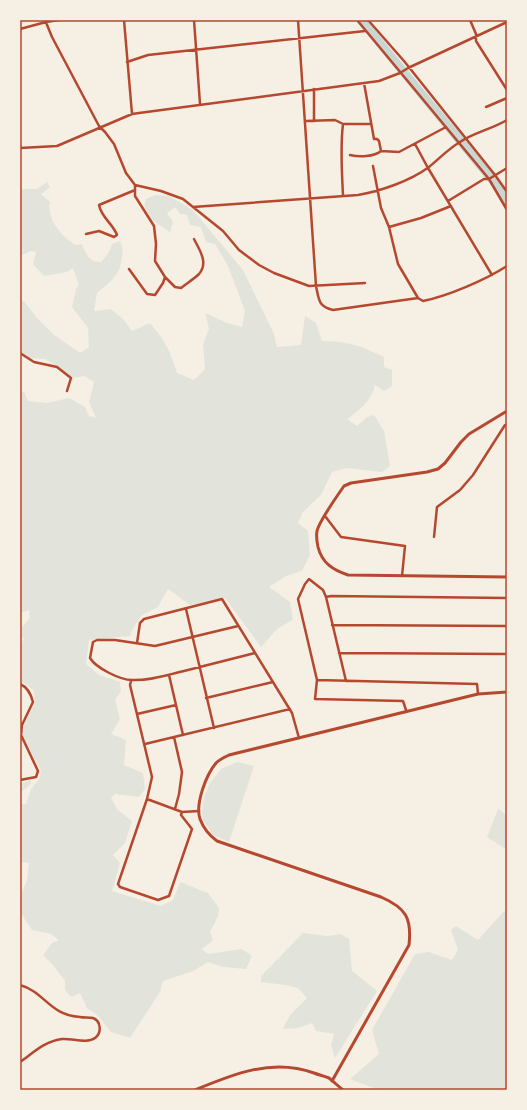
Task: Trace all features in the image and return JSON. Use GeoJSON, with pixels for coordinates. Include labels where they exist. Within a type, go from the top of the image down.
{"type":"FeatureCollection","features":[{"type":"Feature","properties":{"kind":"street"},"geometry":{"type":"LineString","coordinates":[[20,29],[45,21],[59,20]]}},
{"type":"Feature","properties":{"kind":"street"},"geometry":{"type":"LineString","coordinates":[[124,20],[132,114]]}},
{"type":"Feature","properties":{"kind":"street"},"geometry":{"type":"LineString","coordinates":[[194,20],[200,104]]}},
{"type":"Feature","properties":{"kind":"street"},"geometry":{"type":"LineString","coordinates":[[298,20],[316,286],[319,302],[325,308],[334,310],[418,298]]}},
{"type":"Feature","properties":{"kind":"street"},"geometry":{"type":"LineString","coordinates":[[357,20],[489,179],[507,210]]}},
{"type":"Feature","properties":{"kind":"street"},"geometry":{"type":"LineString","coordinates":[[368,20],[404,61],[408,68],[496,175],[507,192]]}},
{"type":"Feature","properties":{"kind":"street"},"geometry":{"type":"LineString","coordinates":[[470,20],[476,34],[476,41],[507,90]]}},
{"type":"Feature","properties":{"kind":"street"},"geometry":{"type":"LineString","coordinates":[[45,21],[100,128],[114,144],[126,173],[135,185],[135,196],[154,226],[156,244],[155,261],[165,276],[175,287],[181,288],[200,273],[203,254],[194,239]]}},
{"type":"Feature","properties":{"kind":"street"},"geometry":{"type":"LineString","coordinates":[[20,148],[57,146],[132,114],[379,81],[400,73],[507,22]]}},
{"type":"Feature","properties":{"kind":"street"},"geometry":{"type":"LineString","coordinates":[[127,62],[148,55],[366,31]]}},
{"type":"Feature","properties":{"kind":"street"},"geometry":{"type":"LineString","coordinates":[[364,83],[374,139],[379,141],[382,151]]}},
{"type":"Feature","properties":{"kind":"street"},"geometry":{"type":"LineString","coordinates":[[314,89],[314,121]]}},
{"type":"Feature","properties":{"kind":"street"},"geometry":{"type":"LineString","coordinates":[[486,107],[507,98]]}},
{"type":"Feature","properties":{"kind":"street"},"geometry":{"type":"LineString","coordinates":[[306,121],[335,120],[343,124],[371,124]]}},
{"type":"Feature","properties":{"kind":"street"},"geometry":{"type":"LineString","coordinates":[[192,207],[343,196],[377,192],[417,175],[466,138],[494,128],[507,120]]}},
{"type":"Feature","properties":{"kind":"street"},"geometry":{"type":"LineString","coordinates":[[343,124],[341,137],[343,196]]}},
{"type":"Feature","properties":{"kind":"street"},"geometry":{"type":"LineString","coordinates":[[350,155],[368,156],[378,154],[382,151],[399,152],[446,127]]}},
{"type":"Feature","properties":{"kind":"street"},"geometry":{"type":"LineString","coordinates":[[415,144],[492,275]]}},
{"type":"Feature","properties":{"kind":"street"},"geometry":{"type":"LineString","coordinates":[[373,166],[381,208],[389,227],[398,264],[418,298],[423,301],[434,299],[492,275],[507,266]]}},
{"type":"Feature","properties":{"kind":"street"},"geometry":{"type":"LineString","coordinates":[[448,201],[484,179],[489,179],[507,168]]}},
{"type":"Feature","properties":{"kind":"street"},"geometry":{"type":"LineString","coordinates":[[135,185],[162,191],[183,199],[223,231],[239,250],[259,265],[291,280],[309,286],[365,283]]}},
{"type":"Feature","properties":{"kind":"street"},"geometry":{"type":"LineString","coordinates":[[86,234],[99,230],[114,237],[117,236],[115,229],[100,210],[99,205],[135,190]]}},
{"type":"Feature","properties":{"kind":"street"},"geometry":{"type":"LineString","coordinates":[[389,227],[421,218],[451,206]]}},
{"type":"Feature","properties":{"kind":"street"},"geometry":{"type":"LineString","coordinates":[[129,269],[147,294],[155,295],[163,283],[165,276]]}},
{"type":"Feature","properties":{"kind":"street"},"geometry":{"type":"LineString","coordinates":[[20,353],[34,362],[57,367],[71,378],[67,391]]}},
{"type":"Feature","properties":{"kind":"street"},"geometry":{"type":"LineString","coordinates":[[507,411],[469,434],[445,463],[438,469],[427,472],[351,483],[344,486],[317,531],[317,541],[320,554],[325,562],[335,570],[348,575],[507,577]]}},
{"type":"Feature","properties":{"kind":"street"},"geometry":{"type":"LineString","coordinates":[[434,537],[438,507],[460,490],[473,475],[507,425]]}},
{"type":"Feature","properties":{"kind":"street"},"geometry":{"type":"LineString","coordinates":[[325,516],[341,537],[404,546],[402,576]]}},
{"type":"Feature","properties":{"kind":"street"},"geometry":{"type":"LineString","coordinates":[[346,681],[326,597],[323,590],[309,579],[298,598],[317,680],[315,699],[403,701],[406,710]]}},
{"type":"Feature","properties":{"kind":"street"},"geometry":{"type":"LineString","coordinates":[[326,597],[507,598]]}},
{"type":"Feature","properties":{"kind":"street"},"geometry":{"type":"LineString","coordinates":[[137,643],[140,623],[144,619],[222,599],[290,709],[299,738]]}},
{"type":"Feature","properties":{"kind":"street"},"geometry":{"type":"LineString","coordinates":[[186,608],[214,728]]}},
{"type":"Feature","properties":{"kind":"street"},"geometry":{"type":"LineString","coordinates":[[332,625],[507,626]]}},
{"type":"Feature","properties":{"kind":"street"},"geometry":{"type":"LineString","coordinates":[[238,626],[155,646],[115,640],[97,640],[93,642],[90,658],[94,664],[115,675],[131,681],[147,680],[255,653]]}},
{"type":"Feature","properties":{"kind":"street"},"geometry":{"type":"LineString","coordinates":[[339,653],[507,654]]}},
{"type":"Feature","properties":{"kind":"street"},"geometry":{"type":"LineString","coordinates":[[169,675],[183,735]]}},
{"type":"Feature","properties":{"kind":"street"},"geometry":{"type":"LineString","coordinates":[[317,680],[477,684],[478,694]]}},
{"type":"Feature","properties":{"kind":"street"},"geometry":{"type":"LineString","coordinates":[[131,681],[130,685],[152,777],[147,799],[118,884],[120,887],[158,900],[169,896],[192,829],[181,815],[182,812]]}},
{"type":"Feature","properties":{"kind":"street"},"geometry":{"type":"LineString","coordinates":[[206,698],[273,682]]}},
{"type":"Feature","properties":{"kind":"street"},"geometry":{"type":"LineString","coordinates":[[20,684],[25,686],[32,696],[33,702],[22,725],[21,735],[38,771],[36,776],[20,780]]}},
{"type":"Feature","properties":{"kind":"street"},"geometry":{"type":"LineString","coordinates":[[332,1081],[409,945],[411,932],[408,919],[402,909],[393,902],[381,897],[217,841],[211,837],[200,820],[199,811],[199,804],[208,775],[217,762],[230,755],[406,710],[478,694],[507,692]]}},
{"type":"Feature","properties":{"kind":"street"},"geometry":{"type":"LineString","coordinates":[[137,714],[176,705]]}},
{"type":"Feature","properties":{"kind":"street"},"geometry":{"type":"LineString","coordinates":[[144,744],[290,709]]}},
{"type":"Feature","properties":{"kind":"street"},"geometry":{"type":"LineString","coordinates":[[174,737],[182,772],[175,809]]}},
{"type":"Feature","properties":{"kind":"street"},"geometry":{"type":"LineString","coordinates":[[147,799],[182,812],[199,811]]}},
{"type":"Feature","properties":{"kind":"street"},"geometry":{"type":"LineString","coordinates":[[20,985],[32,990],[60,1012],[70,1016],[92,1018],[98,1021],[100,1027],[99,1033],[91,1040],[63,1039],[49,1042],[20,1062]]}},
{"type":"Feature","properties":{"kind":"street"},"geometry":{"type":"LineString","coordinates":[[195,1090],[220,1079],[266,1067],[307,1070],[327,1077],[343,1090]]}},
{"type":"Feature","properties":{"kind":"shaded area"},"geometry":{"type":"Polygon","coordinates":[[[47,182],[50,187],[41,194],[50,202],[50,214],[56,227],[65,238],[76,245],[82,244],[91,259],[97,262],[101,262],[108,254],[112,244],[120,241],[122,245],[121,264],[117,274],[97,293],[94,311],[111,309],[124,320],[132,331],[150,323],[160,335],[167,347],[177,373],[194,380],[205,369],[203,344],[209,329],[205,313],[227,323],[242,327],[245,311],[228,266],[215,244],[206,242],[201,227],[190,225],[187,215],[180,214],[175,207],[167,213],[173,222],[170,232],[152,220],[144,206],[146,199],[155,195],[169,196],[193,210],[243,270],[274,334],[277,347],[301,345],[305,316],[316,323],[322,341],[347,343],[368,350],[384,357],[384,367],[392,370],[392,386],[384,391],[375,385],[368,400],[360,409],[347,419],[357,426],[367,417],[374,415],[384,431],[390,466],[382,472],[346,468],[332,472],[321,495],[303,512],[298,523],[308,531],[310,555],[302,571],[286,576],[269,587],[290,602],[293,620],[278,628],[261,647],[225,598],[190,605],[168,589],[158,607],[142,615],[132,630],[130,636],[89,640],[86,664],[99,675],[120,682],[121,691],[115,700],[120,719],[111,734],[126,740],[124,765],[143,773],[145,789],[139,797],[115,794],[111,798],[117,809],[132,821],[125,843],[113,855],[120,863],[112,891],[161,906],[173,900],[180,882],[208,893],[219,908],[218,916],[210,932],[213,940],[202,949],[208,954],[242,949],[252,956],[246,969],[223,967],[208,962],[193,971],[163,981],[160,992],[130,1038],[111,1032],[97,1015],[87,1008],[80,993],[71,997],[65,990],[65,981],[43,955],[52,943],[59,940],[51,934],[32,930],[22,915],[20,908],[20,897],[27,880],[29,863],[20,862],[20,804],[26,804],[31,789],[40,778],[41,770],[23,739],[22,732],[35,702],[34,691],[26,684],[20,682],[20,644],[24,639],[20,636],[20,629],[30,618],[29,610],[20,613],[20,392],[24,392],[28,401],[47,403],[69,398],[85,407],[89,416],[96,418],[89,402],[94,382],[84,376],[73,378],[59,367],[45,359],[30,358],[20,352],[20,300],[24,301],[37,318],[53,334],[80,353],[89,347],[88,328],[72,307],[76,289],[79,285],[73,268],[67,272],[44,276],[33,264],[36,252],[31,251],[20,256],[20,189],[37,189],[47,182]]]}},
{"type":"Feature","properties":{"kind":"shaded area"},"geometry":{"type":"Polygon","coordinates":[[[238,762],[254,766],[229,842],[213,835],[203,820],[202,813],[204,797],[210,783],[222,768],[238,762]]]}},
{"type":"Feature","properties":{"kind":"shaded area"},"geometry":{"type":"Polygon","coordinates":[[[31,780],[31,784],[20,793],[20,784],[31,780]]]}},
{"type":"Feature","properties":{"kind":"shaded area"},"geometry":{"type":"Polygon","coordinates":[[[498,809],[507,815],[507,850],[487,837],[498,809]]]}},
{"type":"Feature","properties":{"kind":"shaded area"},"geometry":{"type":"Polygon","coordinates":[[[507,910],[507,1090],[379,1090],[350,1079],[379,1054],[372,1030],[415,954],[429,952],[452,960],[458,950],[451,930],[456,926],[478,940],[503,912],[507,910]]]}},
{"type":"Feature","properties":{"kind":"shaded area"},"geometry":{"type":"Polygon","coordinates":[[[303,933],[327,936],[341,934],[349,939],[352,971],[377,991],[335,1058],[331,1045],[334,1034],[316,1031],[312,1023],[298,1028],[283,1029],[291,1015],[307,998],[298,988],[261,982],[261,976],[303,933]]]}},
{"type":"Feature","properties":{"kind":"waterway"},"geometry":{"type":"LineString","coordinates":[[361,20],[494,182],[507,203]]}}]}
